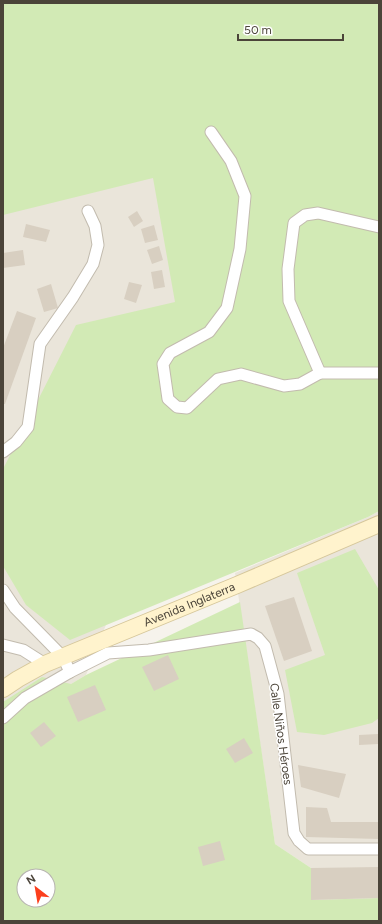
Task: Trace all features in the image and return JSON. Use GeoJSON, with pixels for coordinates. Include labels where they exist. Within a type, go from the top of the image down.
{"type":"FeatureCollection","features":[{"type":"Feature","properties":{"kind":"main road","name":"Avenida Inglaterra"},"geometry":{"type":"LineString","coordinates":[[3,689],[45,664],[237,586],[379,524]]}},
{"type":"Feature","properties":{"kind":"street"},"geometry":{"type":"LineString","coordinates":[[211,132],[232,161],[245,196],[240,249],[227,308],[209,332],[170,353],[162,364],[168,399],[177,407],[187,408],[218,379],[241,374],[284,386],[300,384],[320,373],[379,374]]}},
{"type":"Feature","properties":{"kind":"street"},"geometry":{"type":"LineString","coordinates":[[3,452],[16,442],[28,427],[40,344],[73,298],[93,264],[98,245],[95,226],[88,211]]}},
{"type":"Feature","properties":{"kind":"street"},"geometry":{"type":"LineString","coordinates":[[320,373],[289,301],[288,270],[294,224],[305,215],[318,213],[379,227]]}},
{"type":"Feature","properties":{"kind":"street"},"geometry":{"type":"LineString","coordinates":[[3,590],[15,608],[63,657],[70,672]]}},
{"type":"Feature","properties":{"kind":"street","name":"Calle Niños Héroes"},"geometry":{"type":"LineString","coordinates":[[3,718],[25,698],[70,672],[108,653],[149,650],[250,634],[258,638],[265,646],[278,694],[294,833],[299,841],[308,849],[379,849]]}},
{"type":"Feature","properties":{"kind":"street"},"geometry":{"type":"LineString","coordinates":[[3,645],[23,650],[45,664]]}},
{"type":"Feature","properties":{"kind":"shaded area"},"geometry":{"type":"Polygon","coordinates":[[[3,3],[277,196],[86,675],[35,706],[3,739],[3,3]]]}},
{"type":"Feature","properties":{"kind":"shaded area"},"geometry":{"type":"Polygon","coordinates":[[[379,511],[379,898],[311,900],[311,868],[275,844],[235,573],[379,511]]]}},
{"type":"Feature","properties":{"kind":"green space"},"geometry":{"type":"Polygon","coordinates":[[[3,3],[379,3],[379,511],[368,517],[70,640],[26,605],[3,566],[3,469],[76,325],[175,302],[153,178],[3,215],[3,3]]]}},
{"type":"Feature","properties":{"kind":"green space"},"geometry":{"type":"Polygon","coordinates":[[[355,549],[379,590],[379,718],[372,723],[324,735],[297,732],[285,670],[325,655],[297,573],[355,549]]]}},
{"type":"Feature","properties":{"kind":"green space"},"geometry":{"type":"Polygon","coordinates":[[[240,602],[275,844],[311,868],[311,900],[379,898],[379,921],[3,921],[3,702],[42,677],[71,684],[86,675],[240,602]]]}},
{"type":"Feature","properties":{"kind":"building"},"geometry":{"type":"Polygon","coordinates":[[[137,211],[143,221],[134,227],[128,217],[137,211]]]}},
{"type":"Feature","properties":{"kind":"building"},"geometry":{"type":"Polygon","coordinates":[[[26,224],[50,230],[46,242],[23,237],[26,224]]]}},
{"type":"Feature","properties":{"kind":"building"},"geometry":{"type":"Polygon","coordinates":[[[154,225],[158,240],[145,243],[141,229],[154,225]]]}},
{"type":"Feature","properties":{"kind":"building"},"geometry":{"type":"Polygon","coordinates":[[[159,246],[163,260],[152,264],[147,250],[159,246]]]}},
{"type":"Feature","properties":{"kind":"building"},"geometry":{"type":"Polygon","coordinates":[[[23,250],[25,265],[3,268],[3,253],[23,250]]]}},
{"type":"Feature","properties":{"kind":"building"},"geometry":{"type":"Polygon","coordinates":[[[162,270],[165,287],[154,289],[151,272],[162,270]]]}},
{"type":"Feature","properties":{"kind":"building"},"geometry":{"type":"Polygon","coordinates":[[[129,282],[142,285],[136,303],[124,299],[129,282]]]}},
{"type":"Feature","properties":{"kind":"building"},"geometry":{"type":"Polygon","coordinates":[[[51,284],[58,308],[44,312],[37,289],[51,284]]]}},
{"type":"Feature","properties":{"kind":"building"},"geometry":{"type":"Polygon","coordinates":[[[17,311],[36,318],[5,404],[3,404],[3,348],[17,311]]]}},
{"type":"Feature","properties":{"kind":"building"},"geometry":{"type":"Polygon","coordinates":[[[294,597],[312,651],[284,661],[265,606],[294,597]]]}},
{"type":"Feature","properties":{"kind":"building"},"geometry":{"type":"Polygon","coordinates":[[[168,655],[179,679],[154,691],[142,667],[168,655]]]}},
{"type":"Feature","properties":{"kind":"building"},"geometry":{"type":"Polygon","coordinates":[[[95,685],[106,710],[78,722],[67,697],[95,685]]]}},
{"type":"Feature","properties":{"kind":"building"},"geometry":{"type":"Polygon","coordinates":[[[44,722],[56,736],[41,747],[30,733],[44,722]]]}},
{"type":"Feature","properties":{"kind":"building"},"geometry":{"type":"Polygon","coordinates":[[[378,734],[378,744],[359,745],[359,735],[378,734]]]}},
{"type":"Feature","properties":{"kind":"building"},"geometry":{"type":"Polygon","coordinates":[[[244,738],[253,753],[235,763],[226,749],[244,738]]]}},
{"type":"Feature","properties":{"kind":"building"},"geometry":{"type":"Polygon","coordinates":[[[298,765],[346,774],[339,798],[301,787],[298,765]]]}},
{"type":"Feature","properties":{"kind":"building"},"geometry":{"type":"Polygon","coordinates":[[[306,807],[327,808],[331,822],[379,822],[379,839],[306,837],[306,807]]]}},
{"type":"Feature","properties":{"kind":"building"},"geometry":{"type":"Polygon","coordinates":[[[220,841],[225,860],[203,866],[198,847],[220,841]]]}},
{"type":"Feature","properties":{"kind":"building"},"geometry":{"type":"Polygon","coordinates":[[[379,867],[379,898],[311,900],[311,868],[379,867]]]}}]}
